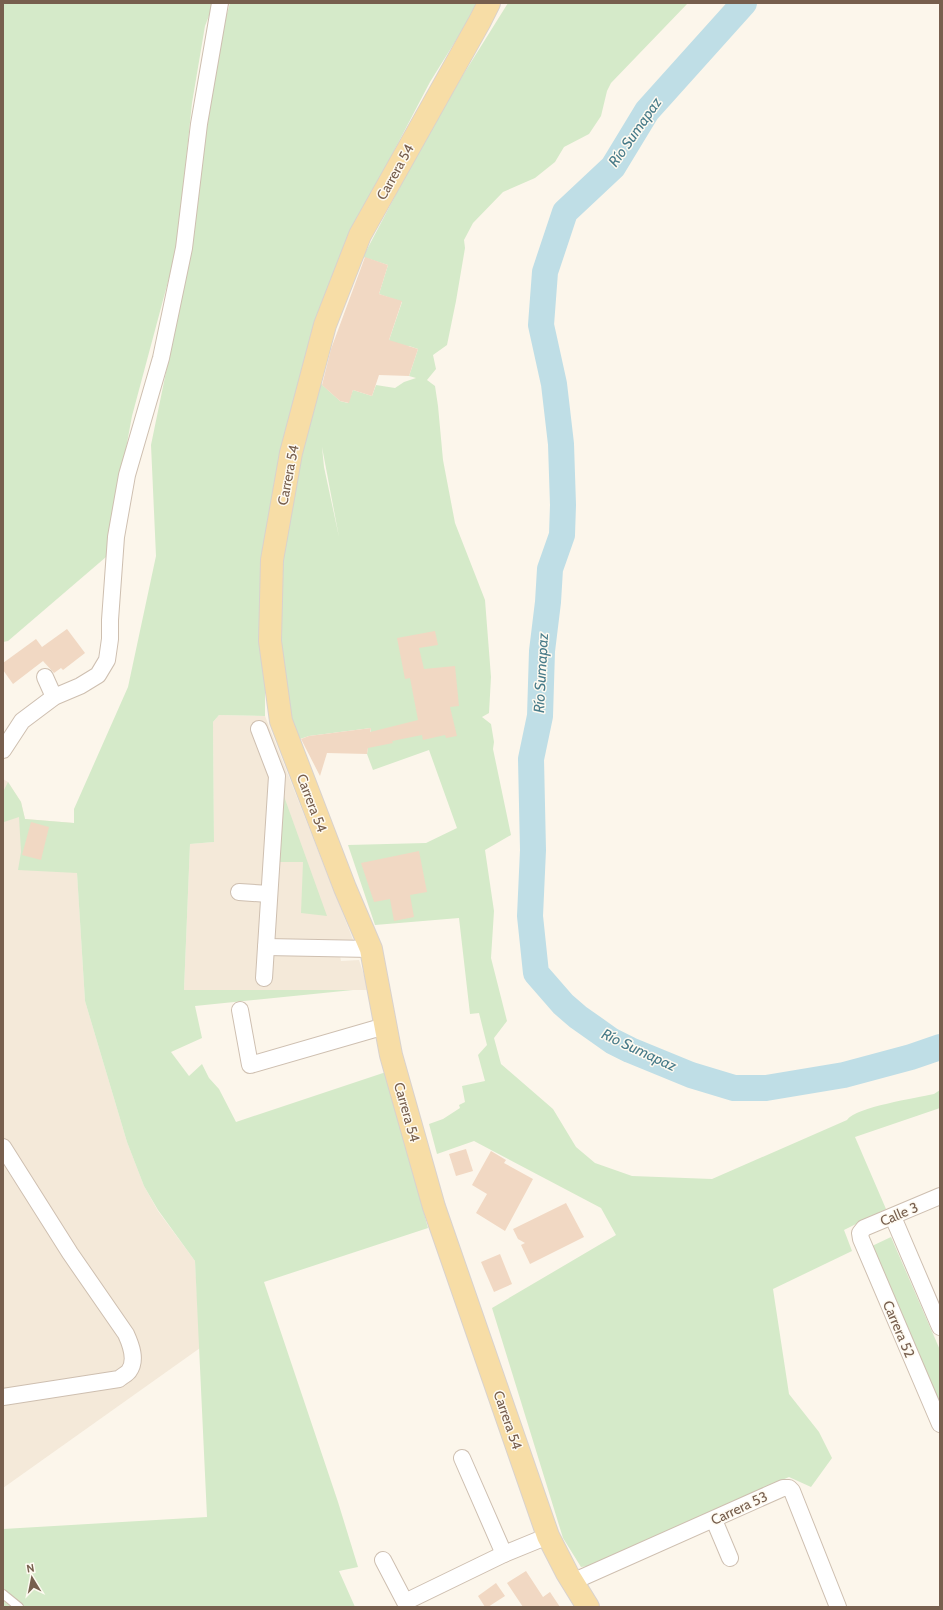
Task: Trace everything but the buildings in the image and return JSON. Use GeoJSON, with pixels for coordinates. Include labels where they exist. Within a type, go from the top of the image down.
{"type":"FeatureCollection","features":[{"type":"Feature","properties":{"kind":"main road","name":"Carrera 54"},"geometry":{"type":"LineString","coordinates":[[489,3],[360,235],[325,325],[291,453],[272,560],[270,641],[281,721],[342,881],[371,949],[393,1062],[434,1207],[548,1536],[572,1582],[588,1607]]}},
{"type":"Feature","properties":{"kind":"street"},"geometry":{"type":"LineString","coordinates":[[3,750],[22,721],[54,697],[80,686],[98,674],[107,660],[110,639],[116,537],[127,475],[161,358],[184,248],[199,124],[220,3]]}},
{"type":"Feature","properties":{"kind":"street"},"geometry":{"type":"LineString","coordinates":[[45,677],[54,697]]}},
{"type":"Feature","properties":{"kind":"street"},"geometry":{"type":"LineString","coordinates":[[259,729],[277,776],[264,978]]}},
{"type":"Feature","properties":{"kind":"street"},"geometry":{"type":"LineString","coordinates":[[239,892],[269,894]]}},
{"type":"Feature","properties":{"kind":"street"},"geometry":{"type":"LineString","coordinates":[[266,947],[371,949]]}},
{"type":"Feature","properties":{"kind":"street"},"geometry":{"type":"LineString","coordinates":[[240,1010],[250,1064],[385,1026]]}},
{"type":"Feature","properties":{"kind":"street"},"geometry":{"type":"LineString","coordinates":[[3,1147],[70,1253],[126,1334],[132,1348],[133,1361],[129,1371],[119,1378],[3,1398]]}},
{"type":"Feature","properties":{"kind":"street","name":"Calle 3"},"geometry":{"type":"LineString","coordinates":[[860,1233],[864,1228],[940,1196]]}},
{"type":"Feature","properties":{"kind":"street"},"geometry":{"type":"LineString","coordinates":[[893,1216],[940,1327]]}},
{"type":"Feature","properties":{"kind":"street","name":"Carrera 52"},"geometry":{"type":"LineString","coordinates":[[860,1233],[861,1239],[940,1424]]}},
{"type":"Feature","properties":{"kind":"street"},"geometry":{"type":"LineString","coordinates":[[462,1458],[504,1554]]}},
{"type":"Feature","properties":{"kind":"street","name":"Carrera 53"},"geometry":{"type":"LineString","coordinates":[[572,1582],[783,1488],[789,1488],[792,1491],[838,1607]]}},
{"type":"Feature","properties":{"kind":"street"},"geometry":{"type":"LineString","coordinates":[[714,1520],[730,1558]]}},
{"type":"Feature","properties":{"kind":"street"},"geometry":{"type":"LineString","coordinates":[[383,1560],[405,1602],[504,1554],[548,1536]]}},
{"type":"Feature","properties":{"kind":"lane"},"geometry":{"type":"LineString","coordinates":[[3,1594],[19,1607]]}},
{"type":"Feature","properties":{"kind":"shaded area"},"geometry":{"type":"Polygon","coordinates":[[[219,715],[265,716],[354,942],[338,945],[341,961],[359,960],[369,990],[184,990],[190,844],[214,842],[213,722],[219,715]]]}},
{"type":"Feature","properties":{"kind":"shaded area"},"geometry":{"type":"Polygon","coordinates":[[[3,779],[8,782],[21,802],[25,819],[74,823],[85,1001],[127,1142],[144,1186],[158,1211],[195,1261],[200,1348],[3,1488],[3,779]]]}},
{"type":"Feature","properties":{"kind":"green space"},"geometry":{"type":"Polygon","coordinates":[[[3,3],[214,3],[205,26],[192,103],[177,248],[132,416],[106,557],[8,641],[3,642],[3,3]]]}},
{"type":"Feature","properties":{"kind":"green space"},"geometry":{"type":"Polygon","coordinates":[[[230,3],[476,3],[466,24],[430,82],[353,229],[320,316],[265,678],[265,716],[219,715],[213,722],[214,842],[190,844],[184,990],[353,990],[195,1006],[202,1038],[171,1052],[189,1076],[202,1064],[209,1078],[219,1089],[236,1122],[386,1072],[428,1228],[264,1282],[338,1502],[358,1567],[339,1571],[355,1607],[3,1607],[3,1529],[207,1517],[195,1261],[158,1210],[144,1186],[127,1142],[85,1001],[77,873],[18,870],[21,852],[19,817],[4,822],[3,792],[8,782],[21,802],[25,819],[74,823],[74,809],[128,687],[156,556],[151,445],[192,246],[201,128],[218,45],[230,3]]]}},
{"type":"Feature","properties":{"kind":"green space"},"geometry":{"type":"Polygon","coordinates":[[[508,3],[688,3],[611,83],[607,91],[601,116],[589,134],[564,147],[555,162],[535,178],[503,192],[473,223],[464,240],[465,248],[447,345],[433,355],[436,369],[427,380],[435,386],[443,460],[455,523],[485,600],[491,677],[489,713],[482,717],[491,724],[494,742],[493,749],[511,835],[485,850],[494,911],[491,958],[507,1021],[494,1038],[501,1064],[553,1109],[576,1147],[595,1163],[632,1176],[712,1179],[847,1120],[853,1115],[862,1111],[934,1094],[940,1090],[940,1108],[855,1137],[886,1209],[844,1230],[852,1251],[773,1289],[789,1394],[819,1432],[832,1458],[811,1487],[789,1477],[589,1566],[581,1567],[563,1538],[492,1308],[616,1235],[601,1208],[474,1141],[437,1154],[429,1124],[443,1119],[460,1108],[459,1105],[465,1102],[462,1086],[485,1081],[478,1055],[487,1045],[479,1013],[470,1014],[459,918],[375,925],[348,845],[426,843],[457,828],[429,750],[373,770],[367,754],[371,728],[309,736],[300,739],[283,707],[274,643],[282,530],[320,383],[340,401],[348,403],[353,390],[372,396],[376,385],[395,388],[404,382],[416,378],[409,376],[418,349],[409,346],[386,349],[402,302],[379,294],[388,265],[363,257],[412,164],[463,75],[508,3]],[[322,447],[324,467],[339,537],[322,447]]]}},
{"type":"Feature","properties":{"kind":"green space"},"geometry":{"type":"Polygon","coordinates":[[[281,788],[327,916],[301,913],[303,862],[277,862],[281,788]]]}},
{"type":"Feature","properties":{"kind":"green space"},"geometry":{"type":"Polygon","coordinates":[[[891,1237],[940,1350],[940,1405],[872,1246],[891,1237]]]}},
{"type":"Feature","properties":{"kind":"waterway","name":"Río Sumapaz"},"geometry":{"type":"LineString","coordinates":[[744,3],[647,111],[613,167],[565,212],[545,272],[541,325],[554,384],[561,444],[563,505],[562,535],[550,569],[548,602],[542,651],[540,716],[531,759],[533,850],[530,916],[536,973],[563,1004],[578,1017],[612,1041],[691,1075],[734,1088],[766,1088],[844,1075],[911,1057],[940,1047]]}}]}
